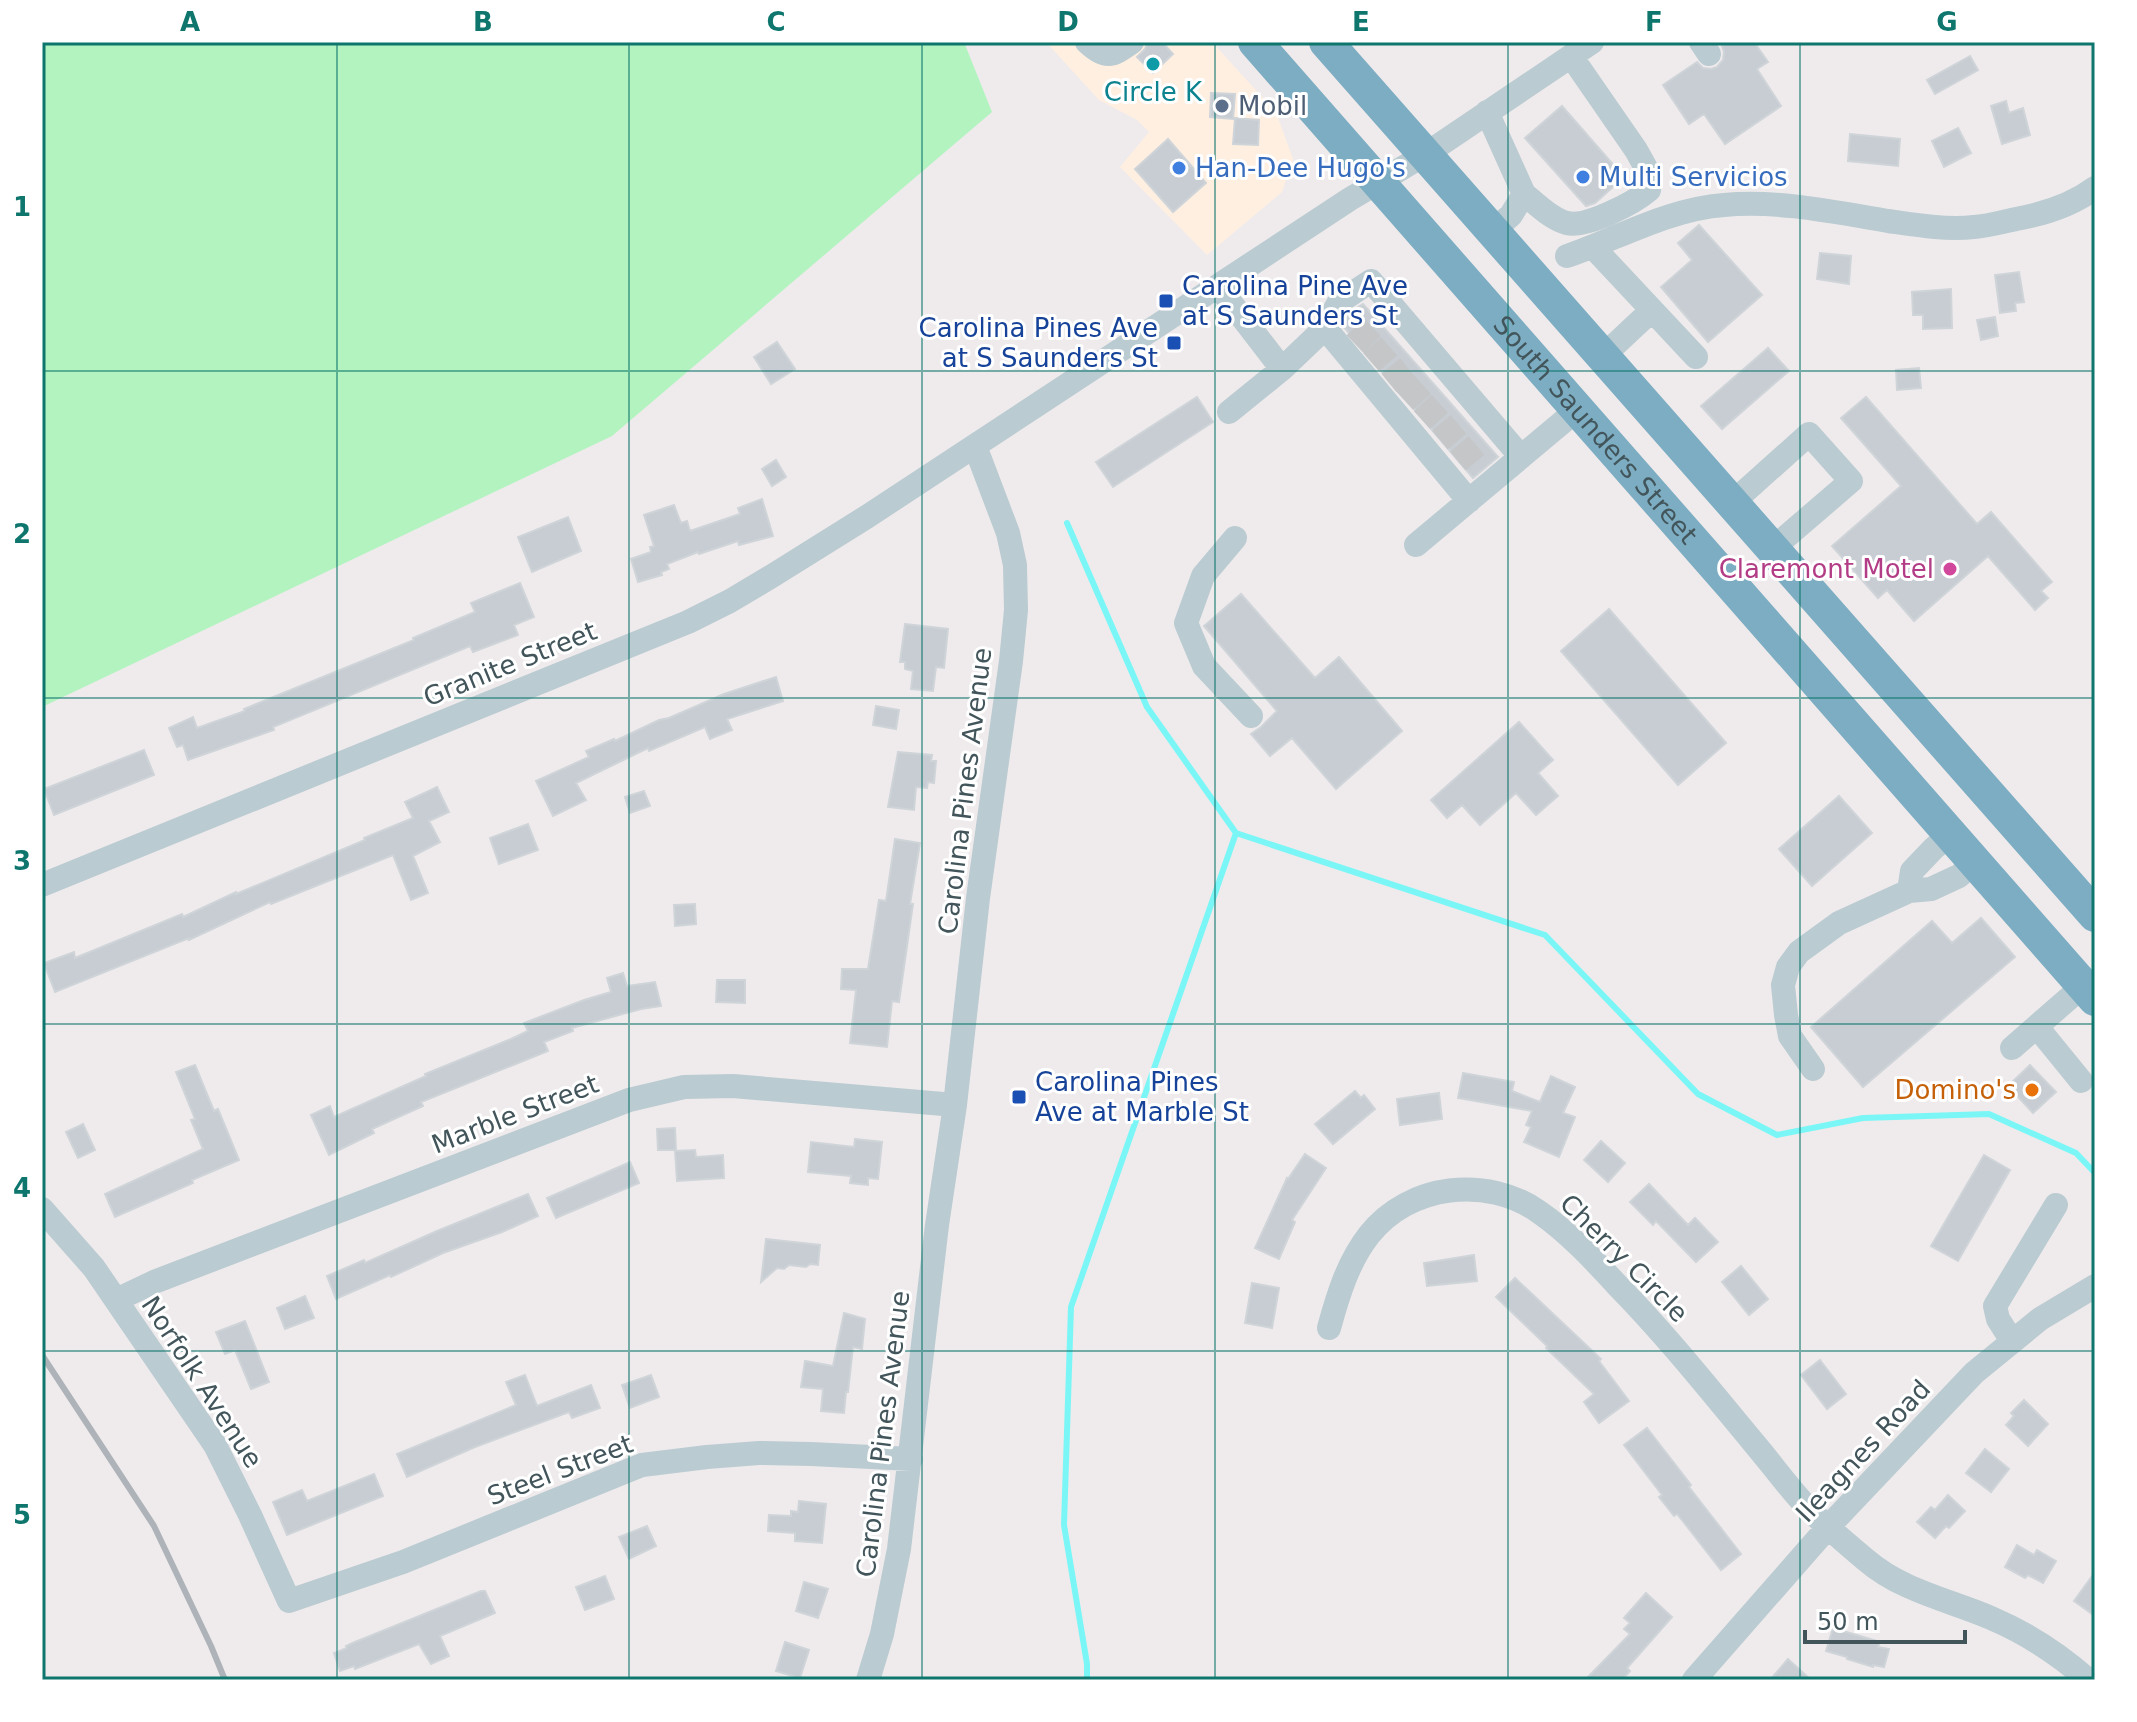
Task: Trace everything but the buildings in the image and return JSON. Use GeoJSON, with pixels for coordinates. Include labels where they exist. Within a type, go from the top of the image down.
{"type":"FeatureCollection","features":[{"type":"Feature","properties":{"kind":"highway","name":"South Saunders Street"},"geometry":{"type":"LineString","coordinates":[[1255,42],[2089,993]]}},
{"type":"Feature","properties":{"kind":"highway","name":"South Saunders Street"},"geometry":{"type":"LineString","coordinates":[[1326,42],[2095,915]]}},
{"type":"Feature","properties":{"kind":"street"},"geometry":{"type":"LineString","coordinates":[[1087,42],[1105,55],[1116,54],[1132,42]]}},
{"type":"Feature","properties":{"kind":"street"},"geometry":{"type":"LineString","coordinates":[[975,446],[1350,199],[1426,154],[1592,42]]}},
{"type":"Feature","properties":{"kind":"street"},"geometry":{"type":"LineString","coordinates":[[1487,112],[1524,194],[1554,218],[1569,224],[1581,223],[1638,199],[1649,190],[1646,168],[1571,56]]}},
{"type":"Feature","properties":{"kind":"street"},"geometry":{"type":"LineString","coordinates":[[1581,251],[1653,222],[1722,205],[1750,203],[1791,206],[1923,226],[1975,227],[2042,214],[2095,188]]}},
{"type":"Feature","properties":{"kind":"street"},"geometry":{"type":"LineString","coordinates":[[1493,231],[1511,215],[1524,194]]}},
{"type":"Feature","properties":{"kind":"street"},"geometry":{"type":"LineString","coordinates":[[1574,224],[1581,251],[1652,310],[1696,357]]}},
{"type":"Feature","properties":{"kind":"street"},"geometry":{"type":"LineString","coordinates":[[1229,412],[1282,369],[1325,328],[1339,302],[1371,281],[1395,324],[1429,364],[1490,434],[1521,457]]}},
{"type":"Feature","properties":{"kind":"street"},"geometry":{"type":"LineString","coordinates":[[1218,286],[1282,369]]}},
{"type":"Feature","properties":{"kind":"street"},"geometry":{"type":"LineString","coordinates":[[1603,356],[1652,310]]}},
{"type":"Feature","properties":{"kind":"street"},"geometry":{"type":"LineString","coordinates":[[1325,328],[1358,358],[1452,466],[1469,501]]}},
{"type":"Feature","properties":{"kind":"street"},"geometry":{"type":"LineString","coordinates":[[1416,545],[1577,410]]}},
{"type":"Feature","properties":{"kind":"street"},"geometry":{"type":"LineString","coordinates":[[1732,503],[1809,434],[1851,481],[1772,549]]}},
{"type":"Feature","properties":{"kind":"street","name":"Granite Street"},"geometry":{"type":"LineString","coordinates":[[42,885],[688,622],[772,576],[975,446]]}},
{"type":"Feature","properties":{"kind":"street","name":"Carolina Pines Avenue"},"geometry":{"type":"LineString","coordinates":[[868,1680],[882,1634],[899,1549],[1016,610],[1015,565],[1008,533],[975,446]]}},
{"type":"Feature","properties":{"kind":"street"},"geometry":{"type":"LineString","coordinates":[[1235,538],[1203,576],[1186,623],[1204,666],[1251,716]]}},
{"type":"Feature","properties":{"kind":"street"},"geometry":{"type":"LineString","coordinates":[[1909,891],[1912,871],[1950,835]]}},
{"type":"Feature","properties":{"kind":"street"},"geometry":{"type":"LineString","coordinates":[[1813,1069],[1790,1036],[1783,985],[1788,967],[1799,952],[1839,923],[1909,891],[1931,889],[1959,876],[1975,862]]}},
{"type":"Feature","properties":{"kind":"street"},"geometry":{"type":"LineString","coordinates":[[2012,1048],[2037,1027],[2089,993]]}},
{"type":"Feature","properties":{"kind":"street"},"geometry":{"type":"LineString","coordinates":[[2037,1027],[2081,1081]]}},
{"type":"Feature","properties":{"kind":"street","name":"Marble Street"},"geometry":{"type":"LineString","coordinates":[[116,1300],[154,1282],[629,1100],[684,1087],[733,1086],[955,1105]]}},
{"type":"Feature","properties":{"kind":"street","name":"Cherry Circle"},"geometry":{"type":"LineString","coordinates":[[1329,1328],[1340,1287],[1356,1255],[1370,1233],[1386,1217],[1411,1201],[1458,1188],[1507,1196],[1537,1210],[1595,1261],[1688,1363],[1808,1508],[1882,1573],[2019,1632],[2088,1680]]}},
{"type":"Feature","properties":{"kind":"street"},"geometry":{"type":"LineString","coordinates":[[2012,1341],[1998,1319],[1995,1306],[2056,1205]]}},
{"type":"Feature","properties":{"kind":"street","name":"Norfolk Avenue"},"geometry":{"type":"LineString","coordinates":[[42,1209],[94,1268],[215,1445],[289,1601]]}},
{"type":"Feature","properties":{"kind":"street","name":"Ileagnes Road"},"geometry":{"type":"LineString","coordinates":[[1694,1680],[1829,1526],[1974,1373],[2040,1319],[2095,1286]]}},
{"type":"Feature","properties":{"kind":"street","name":"Steel Street"},"geometry":{"type":"LineString","coordinates":[[289,1601],[403,1562],[642,1465],[759,1453],[911,1459]]}},
{"type":"Feature","properties":{"kind":"shaded area"},"geometry":{"type":"Polygon","coordinates":[[[1046,42],[1212,42],[1276,112],[1293,159],[1282,192],[1207,255],[1120,167],[1149,132],[1137,120],[1099,100],[1046,42]]]}},
{"type":"Feature","properties":{"kind":"green space"},"geometry":{"type":"Polygon","coordinates":[[[42,42],[964,42],[992,112],[612,436],[42,707],[42,42]]]}},
{"type":"Feature","properties":{"kind":"waterway"},"geometry":{"type":"LineString","coordinates":[[1067,523],[1147,707],[1236,833],[1545,935],[1698,1094],[1777,1135],[1863,1118],[1989,1114],[2076,1153],[2095,1173]]}},
{"type":"Feature","properties":{"kind":"waterway"},"geometry":{"type":"LineString","coordinates":[[1087,1680],[1064,1525],[1071,1307],[1236,833]]}},
{"type":"Feature","properties":{"kind":"tunnel"},"geometry":{"type":"LineString","coordinates":[[1355,344],[1379,321]]}},
{"type":"Feature","properties":{"kind":"tunnel"},"geometry":{"type":"LineString","coordinates":[[1371,362],[1396,340]]}},
{"type":"Feature","properties":{"kind":"tunnel"},"geometry":{"type":"LineString","coordinates":[[1389,383],[1415,362]]}},
{"type":"Feature","properties":{"kind":"tunnel"},"geometry":{"type":"LineString","coordinates":[[1405,401],[1429,379]]}},
{"type":"Feature","properties":{"kind":"tunnel"},"geometry":{"type":"LineString","coordinates":[[1422,420],[1446,398]]}},
{"type":"Feature","properties":{"kind":"tunnel"},"geometry":{"type":"LineString","coordinates":[[1440,440],[1465,419]]}},
{"type":"Feature","properties":{"kind":"tunnel"},"geometry":{"type":"LineString","coordinates":[[1458,461],[1483,440]]}},
{"type":"Feature","properties":{"kind":"railway"},"geometry":{"type":"LineString","coordinates":[[42,1355],[154,1526],[225,1680]]}},
{"type":"Feature","properties":{"kind":"place","name":"Circle K"},"geometry":{"type":"Point","coordinates":[1153,64]}},
{"type":"Feature","properties":{"kind":"place","name":"Mobil"},"geometry":{"type":"Point","coordinates":[1222,106]}},
{"type":"Feature","properties":{"kind":"place","name":"Han-Dee Hugo's"},"geometry":{"type":"Point","coordinates":[1179,168]}},
{"type":"Feature","properties":{"kind":"place","name":"Multi Servicios"},"geometry":{"type":"Point","coordinates":[1583,177]}},
{"type":"Feature","properties":{"kind":"place","name":"Carolina Pine Ave at S Saunders St"},"geometry":{"type":"Point","coordinates":[1166,301]}},
{"type":"Feature","properties":{"kind":"place","name":"Carolina Pines Ave at S Saunders St"},"geometry":{"type":"Point","coordinates":[1174,343]}},
{"type":"Feature","properties":{"kind":"place","name":"Claremont Motel"},"geometry":{"type":"Point","coordinates":[1950,569]}},
{"type":"Feature","properties":{"kind":"place","name":"Domino's"},"geometry":{"type":"Point","coordinates":[2032,1090]}},
{"type":"Feature","properties":{"kind":"place","name":"Carolina Pines Ave at Marble St"},"geometry":{"type":"Point","coordinates":[1019,1097]}}]}
